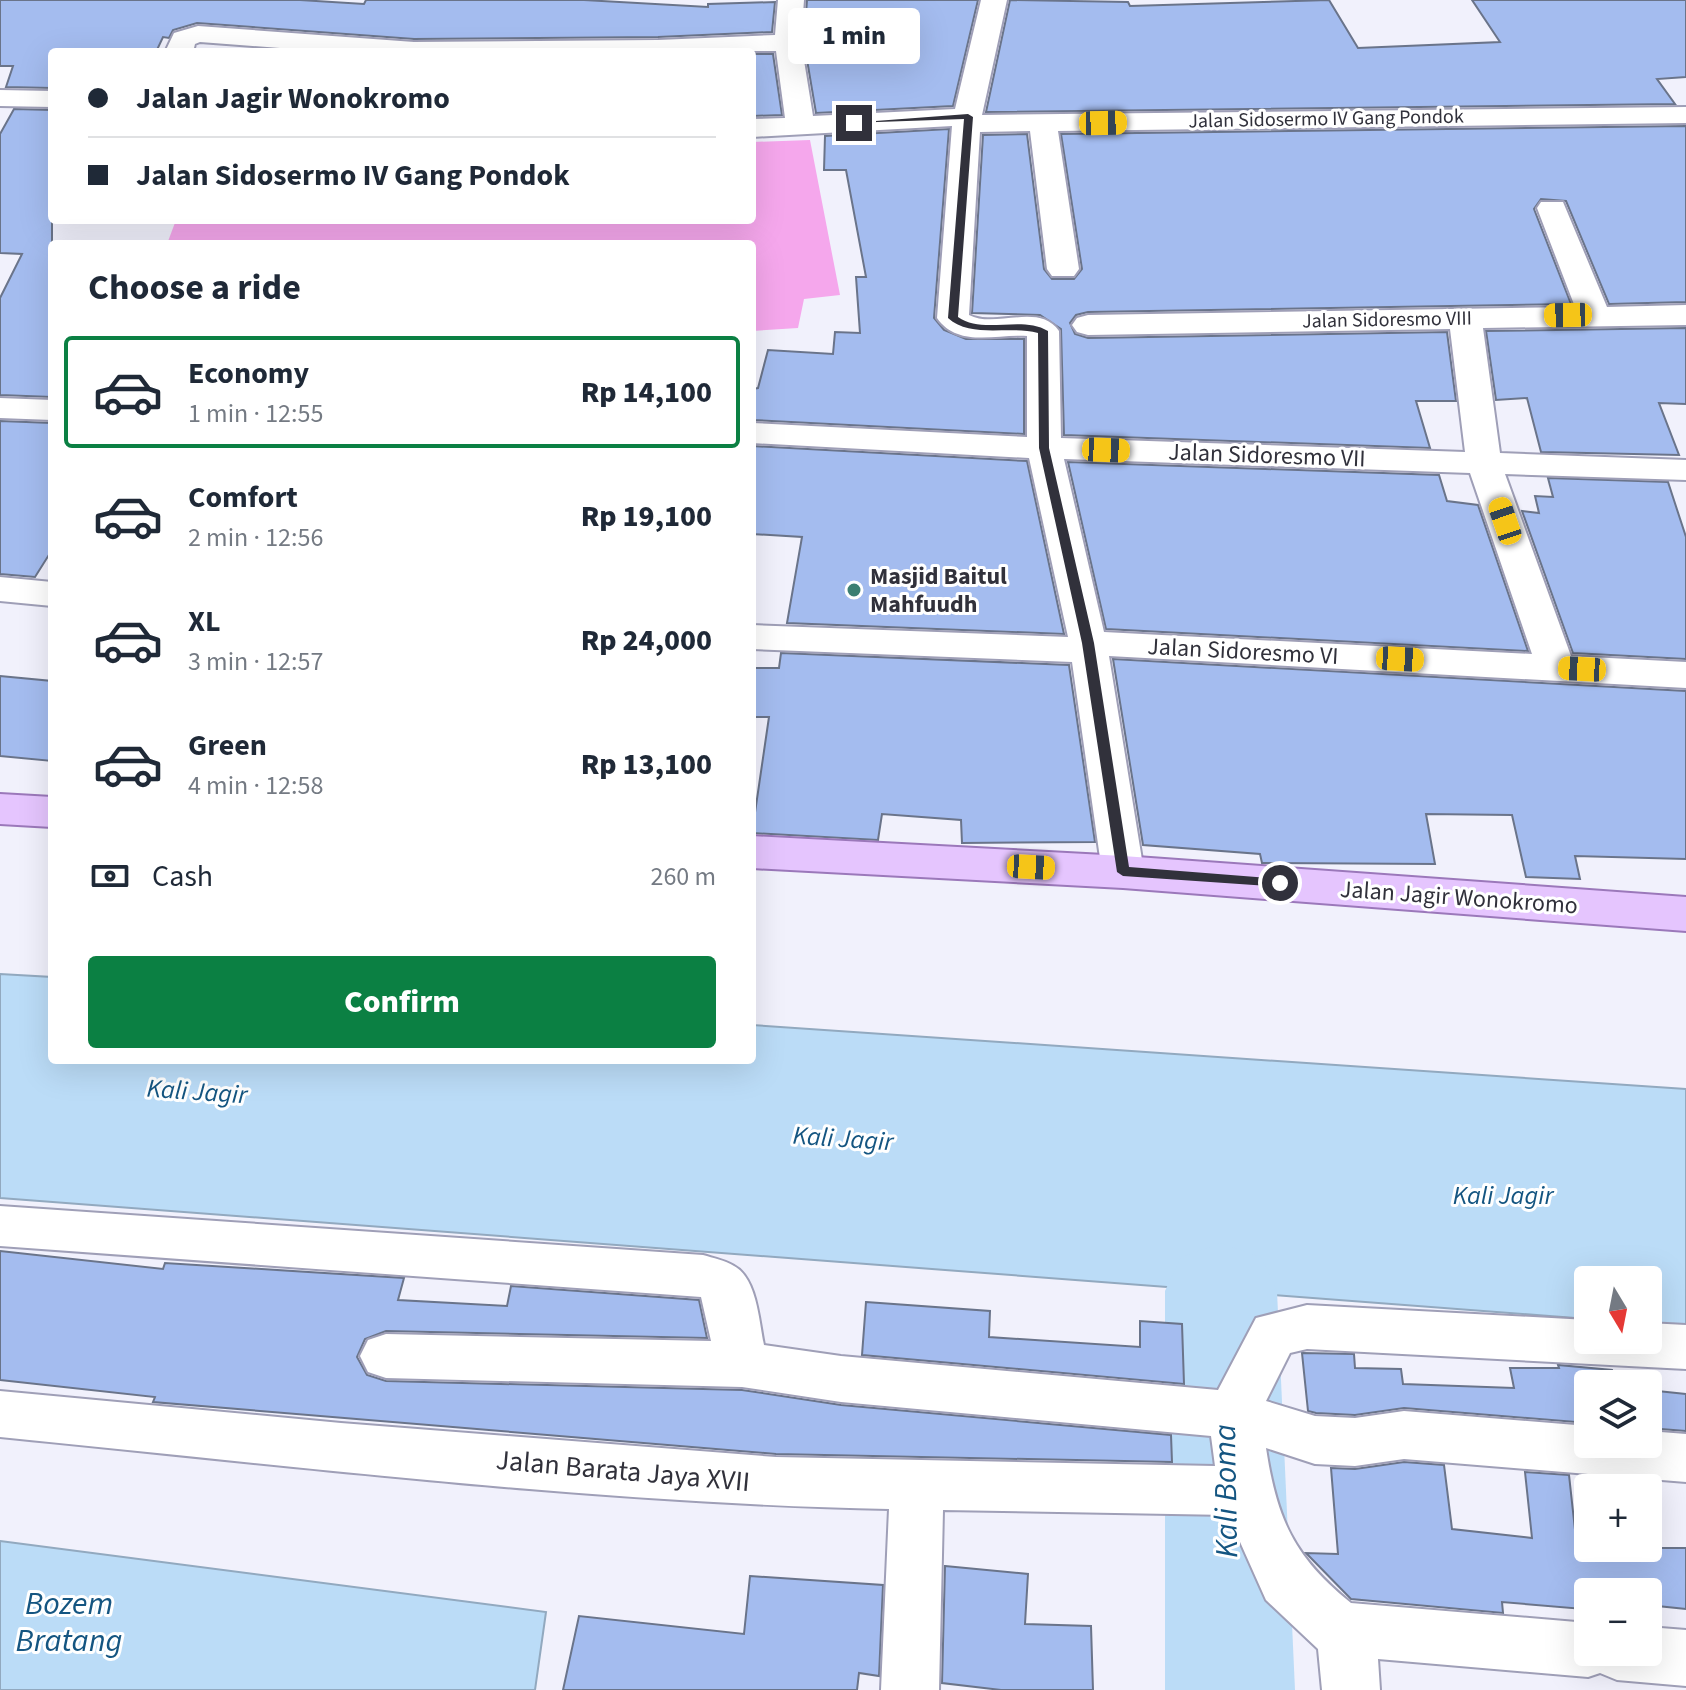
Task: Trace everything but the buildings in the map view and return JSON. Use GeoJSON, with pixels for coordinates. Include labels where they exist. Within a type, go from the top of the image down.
{"type":"FeatureCollection","features":[{"type":"Feature","properties":{"kind":"main road"},"geometry":{"type":"LineString","coordinates":[[0,809],[48,812]]}},
{"type":"Feature","properties":{"kind":"main road","name":"Jalan Jagir Wonokromo"},"geometry":{"type":"LineString","coordinates":[[756,852],[1123,872],[1686,914]]}},
{"type":"Feature","properties":{"kind":"street"},"geometry":{"type":"LineString","coordinates":[[791,0],[788,42],[800,126]]}},
{"type":"Feature","properties":{"kind":"street"},"geometry":{"type":"LineString","coordinates":[[994,0],[967,120],[953,318],[966,327],[1037,327],[1043,331],[1044,448],[1088,646],[1123,872]]}},
{"type":"Feature","properties":{"kind":"street"},"geometry":{"type":"LineString","coordinates":[[179,48],[180,42],[186,37],[213,23],[315,45],[374,48]]}},
{"type":"Feature","properties":{"kind":"street"},"geometry":{"type":"LineString","coordinates":[[658,48],[788,42]]}},
{"type":"Feature","properties":{"kind":"street"},"geometry":{"type":"LineString","coordinates":[[0,98],[48,99]]}},
{"type":"Feature","properties":{"kind":"street","name":"Jalan Sidosermo IV Gang Pondok"},"geometry":{"type":"LineString","coordinates":[[756,128],[967,120],[1043,123],[1475,115],[1686,115]]}},
{"type":"Feature","properties":{"kind":"street"},"geometry":{"type":"LineString","coordinates":[[1043,123],[1063,269]]}},
{"type":"Feature","properties":{"kind":"street"},"geometry":{"type":"LineString","coordinates":[[1552,208],[1594,314]]}},
{"type":"Feature","properties":{"kind":"street","name":"Jalan Sidoresmo VIII"},"geometry":{"type":"LineString","coordinates":[[1088,325],[1594,314],[1686,315]]}},
{"type":"Feature","properties":{"kind":"street"},"geometry":{"type":"LineString","coordinates":[[1465,317],[1484,463],[1556,668]]}},
{"type":"Feature","properties":{"kind":"street"},"geometry":{"type":"LineString","coordinates":[[0,408],[48,410]]}},
{"type":"Feature","properties":{"kind":"street","name":"Jalan Sidoresmo VII"},"geometry":{"type":"LineString","coordinates":[[756,433],[1044,448],[1686,470]]}},
{"type":"Feature","properties":{"kind":"street"},"geometry":{"type":"LineString","coordinates":[[0,589],[48,594]]}},
{"type":"Feature","properties":{"kind":"street","name":"Jalan Sidoresmo VI"},"geometry":{"type":"LineString","coordinates":[[756,637],[1088,646],[1686,675]]}},
{"type":"Feature","properties":{"kind":"street"},"geometry":{"type":"LineString","coordinates":[[0,1226],[703,1276],[718,1281],[726,1289],[742,1364]]}},
{"type":"Feature","properties":{"kind":"street"},"geometry":{"type":"LineString","coordinates":[[1351,1690],[1351,1655],[1342,1629],[1287,1582],[1229,1449],[1262,1350],[1274,1334],[1307,1327],[1686,1347]]}},
{"type":"Feature","properties":{"kind":"street"},"geometry":{"type":"LineString","coordinates":[[386,1356],[742,1364],[1229,1449],[1315,1440],[1355,1442],[1404,1435],[1686,1458]]}},
{"type":"Feature","properties":{"kind":"street","name":"Jalan Barata Jaya XVII"},"geometry":{"type":"LineString","coordinates":[[0,1414],[326,1446],[760,1481],[917,1486],[1181,1489],[1229,1449]]}},
{"type":"Feature","properties":{"kind":"street"},"geometry":{"type":"LineString","coordinates":[[910,1690],[917,1486]]}},
{"type":"Feature","properties":{"kind":"street"},"geometry":{"type":"LineString","coordinates":[[1342,1629],[1574,1649]]}},
{"type":"Feature","properties":{"kind":"street"},"geometry":{"type":"LineString","coordinates":[[1662,1656],[1686,1658]]}},
{"type":"Feature","properties":{"kind":"shaded area"},"geometry":{"type":"Polygon","coordinates":[[[810,140],[840,295],[804,299],[798,328],[756,331],[756,240],[168,240],[174,224],[756,224],[756,142],[810,140]]]}},
{"type":"Feature","properties":{"kind":"water","name":"Kali Jagir"},"geometry":{"type":"Polygon","coordinates":[[[0,974],[48,977],[48,1064],[756,1064],[756,1025],[1686,1089],[1686,1327],[1662,1325],[1662,1266],[1574,1266],[1574,1318],[0,1198],[0,974]]]}},
{"type":"Feature","properties":{"kind":"water","name":"Bozem Bratang"},"geometry":{"type":"Polygon","coordinates":[[[0,1541],[546,1612],[535,1690],[0,1690],[0,1541]]]}},
{"type":"Feature","properties":{"kind":"waterway","name":"Kali Boma"},"geometry":{"type":"LineString","coordinates":[[1221,1291],[1230,1690]]}},
{"type":"Feature","properties":{"kind":"place","name":"Masjid Baitul Mahfuudh"},"geometry":{"type":"Point","coordinates":[854,590]}},
{"type":"Feature","properties":{"kind":"route"},"geometry":{"type":"LineString","coordinates":[[854,123],[968,117],[953,318],[966,327],[1024,326],[1043,331],[1044,448],[1088,643],[1123,872],[1280,883]]}}]}
